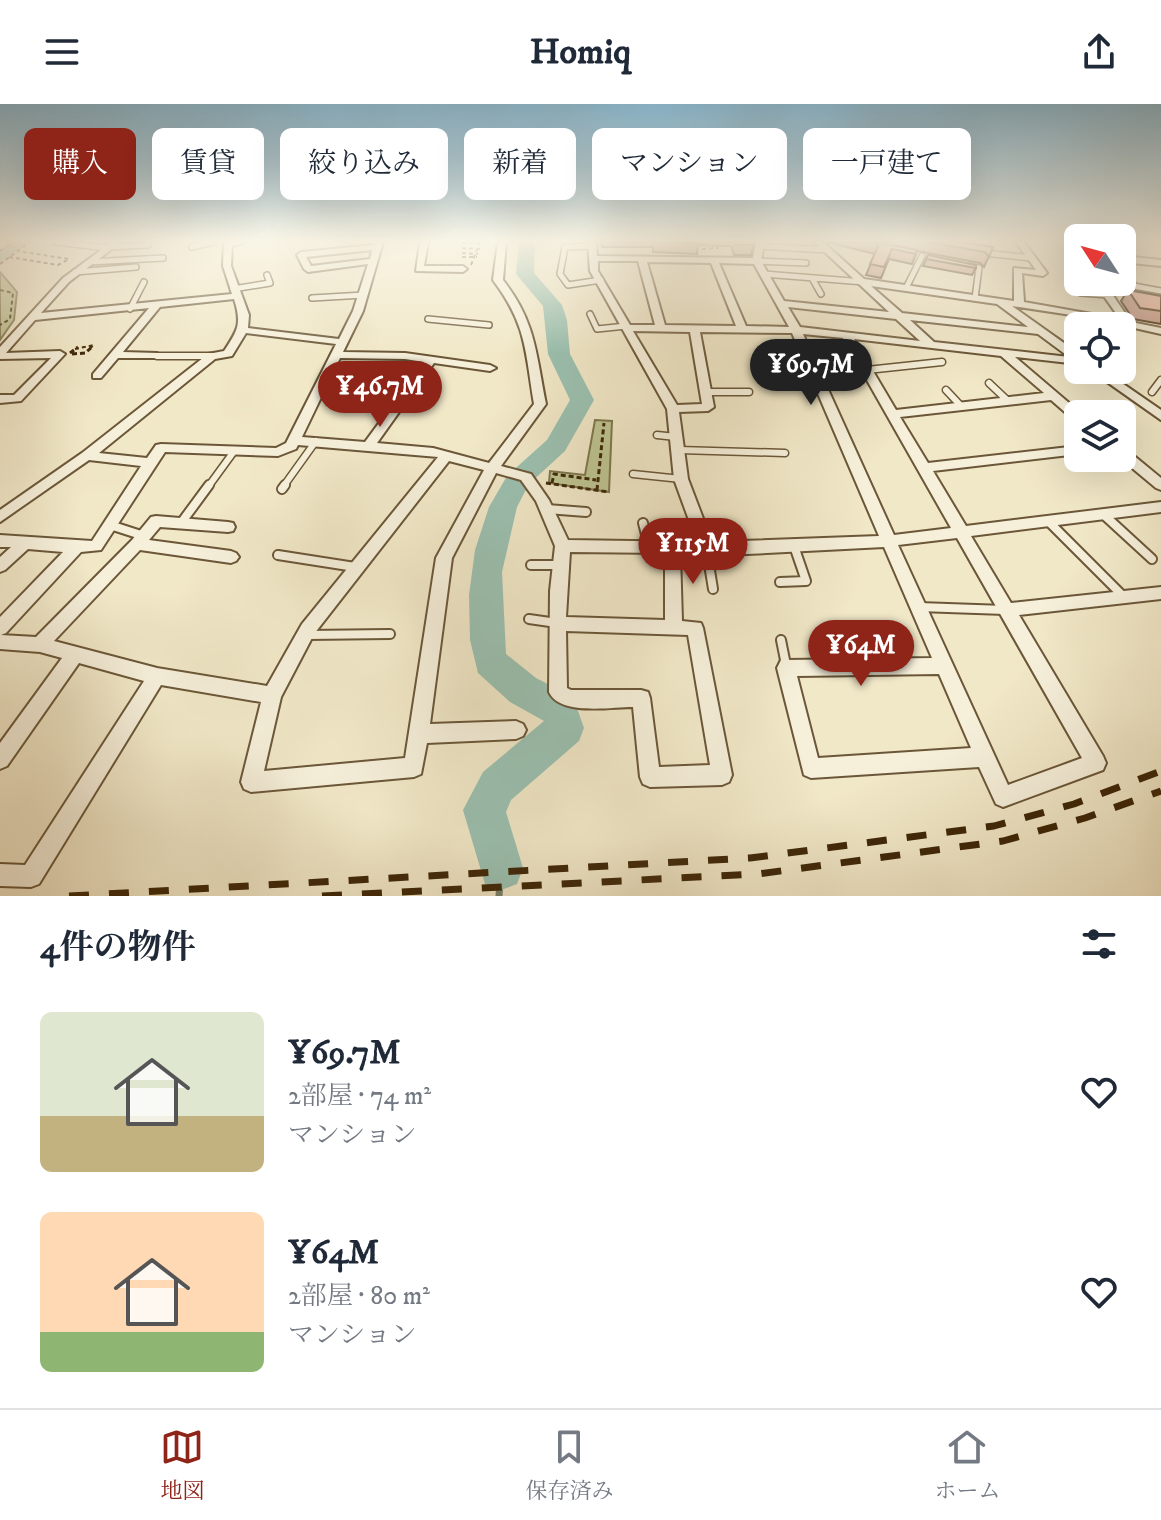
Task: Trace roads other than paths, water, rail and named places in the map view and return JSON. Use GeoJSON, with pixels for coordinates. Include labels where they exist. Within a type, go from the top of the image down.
{"type":"FeatureCollection","features":[{"type":"Feature","properties":{"kind":"street"},"geometry":{"type":"LineString","coordinates":[[0,354],[69,279]]}},
{"type":"Feature","properties":{"kind":"street"},"geometry":{"type":"LineString","coordinates":[[1,515],[87,456],[212,356],[228,354],[243,330],[244,315],[231,279]]}},
{"type":"Feature","properties":{"kind":"street"},"geometry":{"type":"LineString","coordinates":[[297,441],[309,404],[342,342],[369,279]]}},
{"type":"Feature","properties":{"kind":"street"},"geometry":{"type":"LineString","coordinates":[[446,456],[355,567],[305,635],[272,695],[251,782],[414,767],[444,558],[540,404],[523,311],[498,279]]}},
{"type":"Feature","properties":{"kind":"street"},"geometry":{"type":"LineString","coordinates":[[647,279],[661,328]]}},
{"type":"Feature","properties":{"kind":"street"},"geometry":{"type":"LineString","coordinates":[[722,279],[742,329]]}},
{"type":"Feature","properties":{"kind":"street"},"geometry":{"type":"LineString","coordinates":[[767,279],[796,330],[1003,797],[1096,763],[846,335]]}},
{"type":"Feature","properties":{"kind":"street"},"geometry":{"type":"LineString","coordinates":[[861,279],[931,344]]}},
{"type":"Feature","properties":{"kind":"street"},"geometry":{"type":"LineString","coordinates":[[1018,279],[1019,304]]}},
{"type":"Feature","properties":{"kind":"street"},"geometry":{"type":"LineString","coordinates":[[601,280],[673,409],[681,479],[706,546]]}},
{"type":"Feature","properties":{"kind":"street"},"geometry":{"type":"LineString","coordinates":[[864,282],[1019,304],[1064,314]]}},
{"type":"Feature","properties":{"kind":"street"},"geometry":{"type":"LineString","coordinates":[[35,317],[155,307],[235,292]]}},
{"type":"Feature","properties":{"kind":"street"},"geometry":{"type":"LineString","coordinates":[[997,301],[1064,349]]}},
{"type":"Feature","properties":{"kind":"street"},"geometry":{"type":"LineString","coordinates":[[780,303],[1038,331]]}},
{"type":"Feature","properties":{"kind":"street"},"geometry":{"type":"LineString","coordinates":[[97,376],[155,307]]}},
{"type":"Feature","properties":{"kind":"street"},"geometry":{"type":"LineString","coordinates":[[627,327],[796,330],[1064,358]]}},
{"type":"Feature","properties":{"kind":"street"},"geometry":{"type":"LineString","coordinates":[[673,409],[708,407],[694,328]]}},
{"type":"Feature","properties":{"kind":"street"},"geometry":{"type":"LineString","coordinates":[[1136,328],[1161,331]]}},
{"type":"Feature","properties":{"kind":"street"},"geometry":{"type":"LineString","coordinates":[[243,330],[342,342]]}},
{"type":"Feature","properties":{"kind":"street"},"geometry":{"type":"LineString","coordinates":[[1005,353],[1064,406]]}},
{"type":"Feature","properties":{"kind":"street"},"geometry":{"type":"LineString","coordinates":[[0,354],[64,354],[17,399],[0,399]]}},
{"type":"Feature","properties":{"kind":"street"},"geometry":{"type":"LineString","coordinates":[[117,355],[157,356]]}},
{"type":"Feature","properties":{"kind":"street"},"geometry":{"type":"LineString","coordinates":[[335,355],[431,360],[490,368]]}},
{"type":"Feature","properties":{"kind":"street"},"geometry":{"type":"LineString","coordinates":[[369,446],[431,360]]}},
{"type":"Feature","properties":{"kind":"street"},"geometry":{"type":"LineString","coordinates":[[1116,384],[1161,416]]}},
{"type":"Feature","properties":{"kind":"street"},"geometry":{"type":"LineString","coordinates":[[894,414],[1052,396]]}},
{"type":"Feature","properties":{"kind":"street"},"geometry":{"type":"LineString","coordinates":[[0,541],[96,546],[161,448],[278,452],[297,441],[316,441],[446,456],[526,477],[547,509],[563,546],[561,565],[558,692],[568,699],[641,698],[650,777],[722,775],[695,628],[560,624]]}},
{"type":"Feature","properties":{"kind":"street"},"geometry":{"type":"LineString","coordinates":[[925,468],[1064,452]]}},
{"type":"Feature","properties":{"kind":"street"},"geometry":{"type":"LineString","coordinates":[[87,456],[150,463]]}},
{"type":"Feature","properties":{"kind":"street"},"geometry":{"type":"LineString","coordinates":[[1136,464],[1161,485]]}},
{"type":"Feature","properties":{"kind":"street"},"geometry":{"type":"LineString","coordinates":[[563,546],[794,546],[890,541],[1161,507]]}},
{"type":"Feature","properties":{"kind":"street"},"geometry":{"type":"LineString","coordinates":[[40,645],[156,521],[228,527]]}},
{"type":"Feature","properties":{"kind":"street"},"geometry":{"type":"LineString","coordinates":[[140,540],[231,557]]}},
{"type":"Feature","properties":{"kind":"street"},"geometry":{"type":"LineString","coordinates":[[0,566],[25,543]]}},
{"type":"Feature","properties":{"kind":"street"},"geometry":{"type":"LineString","coordinates":[[672,546],[674,627]]}},
{"type":"Feature","properties":{"kind":"street"},"geometry":{"type":"LineString","coordinates":[[0,628],[77,547]]}},
{"type":"Feature","properties":{"kind":"street"},"geometry":{"type":"LineString","coordinates":[[1005,610],[1161,593]]}},
{"type":"Feature","properties":{"kind":"street"},"geometry":{"type":"LineString","coordinates":[[0,642],[40,645],[157,676],[272,695]]}},
{"type":"Feature","properties":{"kind":"street"},"geometry":{"type":"LineString","coordinates":[[0,759],[74,656]]}},
{"type":"Feature","properties":{"kind":"street"},"geometry":{"type":"LineString","coordinates":[[944,666],[786,668],[811,768],[984,757]]}},
{"type":"Feature","properties":{"kind":"street"},"geometry":{"type":"LineString","coordinates":[[0,875],[31,876],[157,676]]}},
{"type":"Feature","properties":{"kind":"street"},"geometry":{"type":"LineString","coordinates":[[420,734],[516,730]]}},
{"type":"Feature","properties":{"kind":"lane"},"geometry":{"type":"LineString","coordinates":[[235,292],[270,283],[268,279]]}},
{"type":"Feature","properties":{"kind":"lane"},"geometry":{"type":"LineString","coordinates":[[564,279],[568,285],[601,280]]}},
{"type":"Feature","properties":{"kind":"lane"},"geometry":{"type":"LineString","coordinates":[[813,279],[821,294]]}},
{"type":"Feature","properties":{"kind":"lane"},"geometry":{"type":"LineString","coordinates":[[824,279],[864,282]]}},
{"type":"Feature","properties":{"kind":"lane"},"geometry":{"type":"LineString","coordinates":[[906,288],[911,279]]}},
{"type":"Feature","properties":{"kind":"lane"},"geometry":{"type":"LineString","coordinates":[[975,298],[978,279]]}},
{"type":"Feature","properties":{"kind":"lane"},"geometry":{"type":"LineString","coordinates":[[130,309],[144,282]]}},
{"type":"Feature","properties":{"kind":"lane"},"geometry":{"type":"LineString","coordinates":[[1136,286],[1161,291]]}},
{"type":"Feature","properties":{"kind":"lane"},"geometry":{"type":"LineString","coordinates":[[312,298],[364,295]]}},
{"type":"Feature","properties":{"kind":"lane"},"geometry":{"type":"LineString","coordinates":[[590,314],[597,329],[627,327]]}},
{"type":"Feature","properties":{"kind":"lane"},"geometry":{"type":"LineString","coordinates":[[428,319],[489,325]]}},
{"type":"Feature","properties":{"kind":"lane"},"geometry":{"type":"LineString","coordinates":[[157,356],[212,356]]}},
{"type":"Feature","properties":{"kind":"lane"},"geometry":{"type":"LineString","coordinates":[[867,370],[942,362]]}},
{"type":"Feature","properties":{"kind":"lane"},"geometry":{"type":"LineString","coordinates":[[1152,392],[1161,380]]}},
{"type":"Feature","properties":{"kind":"lane"},"geometry":{"type":"LineString","coordinates":[[989,383],[1008,401]]}},
{"type":"Feature","properties":{"kind":"lane"},"geometry":{"type":"LineString","coordinates":[[946,390],[961,406]]}},
{"type":"Feature","properties":{"kind":"lane"},"geometry":{"type":"LineString","coordinates":[[705,392],[749,392]]}},
{"type":"Feature","properties":{"kind":"lane"},"geometry":{"type":"LineString","coordinates":[[657,435],[676,437]]}},
{"type":"Feature","properties":{"kind":"lane"},"geometry":{"type":"LineString","coordinates":[[282,489],[316,441]]}},
{"type":"Feature","properties":{"kind":"lane"},"geometry":{"type":"LineString","coordinates":[[181,523],[235,450]]}},
{"type":"Feature","properties":{"kind":"lane"},"geometry":{"type":"LineString","coordinates":[[679,450],[785,453]]}},
{"type":"Feature","properties":{"kind":"lane"},"geometry":{"type":"LineString","coordinates":[[633,474],[681,479]]}},
{"type":"Feature","properties":{"kind":"lane"},"geometry":{"type":"LineString","coordinates":[[547,509],[586,512]]}},
{"type":"Feature","properties":{"kind":"lane"},"geometry":{"type":"LineString","coordinates":[[1103,514],[1152,559]]}},
{"type":"Feature","properties":{"kind":"lane"},"geometry":{"type":"LineString","coordinates":[[1048,521],[1124,597]]}},
{"type":"Feature","properties":{"kind":"lane"},"geometry":{"type":"LineString","coordinates":[[643,523],[649,546]]}},
{"type":"Feature","properties":{"kind":"lane"},"geometry":{"type":"LineString","coordinates":[[110,525],[140,540]]}},
{"type":"Feature","properties":{"kind":"lane"},"geometry":{"type":"LineString","coordinates":[[706,546],[713,589]]}},
{"type":"Feature","properties":{"kind":"lane"},"geometry":{"type":"LineString","coordinates":[[780,582],[806,581],[794,546]]}},
{"type":"Feature","properties":{"kind":"lane"},"geometry":{"type":"LineString","coordinates":[[278,555],[355,567]]}},
{"type":"Feature","properties":{"kind":"lane"},"geometry":{"type":"LineString","coordinates":[[531,565],[561,565]]}},
{"type":"Feature","properties":{"kind":"lane"},"geometry":{"type":"LineString","coordinates":[[917,607],[1005,610]]}},
{"type":"Feature","properties":{"kind":"lane"},"geometry":{"type":"LineString","coordinates":[[529,619],[560,624]]}},
{"type":"Feature","properties":{"kind":"lane"},"geometry":{"type":"LineString","coordinates":[[305,635],[390,634]]}},
{"type":"Feature","properties":{"kind":"lane"},"geometry":{"type":"LineString","coordinates":[[781,640],[786,668]]}},
{"type":"Feature","properties":{"kind":"waterway"},"geometry":{"type":"LineString","coordinates":[[501,868],[484,810],[497,786],[565,728],[560,709],[523,690],[490,662],[485,618],[486,572],[495,528],[513,487],[523,474],[550,452],[582,400],[559,354],[557,320],[552,305],[529,279]]}},
{"type":"Feature","properties":{"kind":"waterway"},"geometry":{"type":"LineString","coordinates":[[499,896],[501,868]]}},
{"type":"Feature","properties":{"kind":"railway"},"geometry":{"type":"LineString","coordinates":[[69,896],[750,858],[994,826],[1074,804],[1161,771]]}},
{"type":"Feature","properties":{"kind":"railway"},"geometry":{"type":"LineString","coordinates":[[322,896],[758,874],[1003,841],[1085,818],[1161,791]]}}]}
